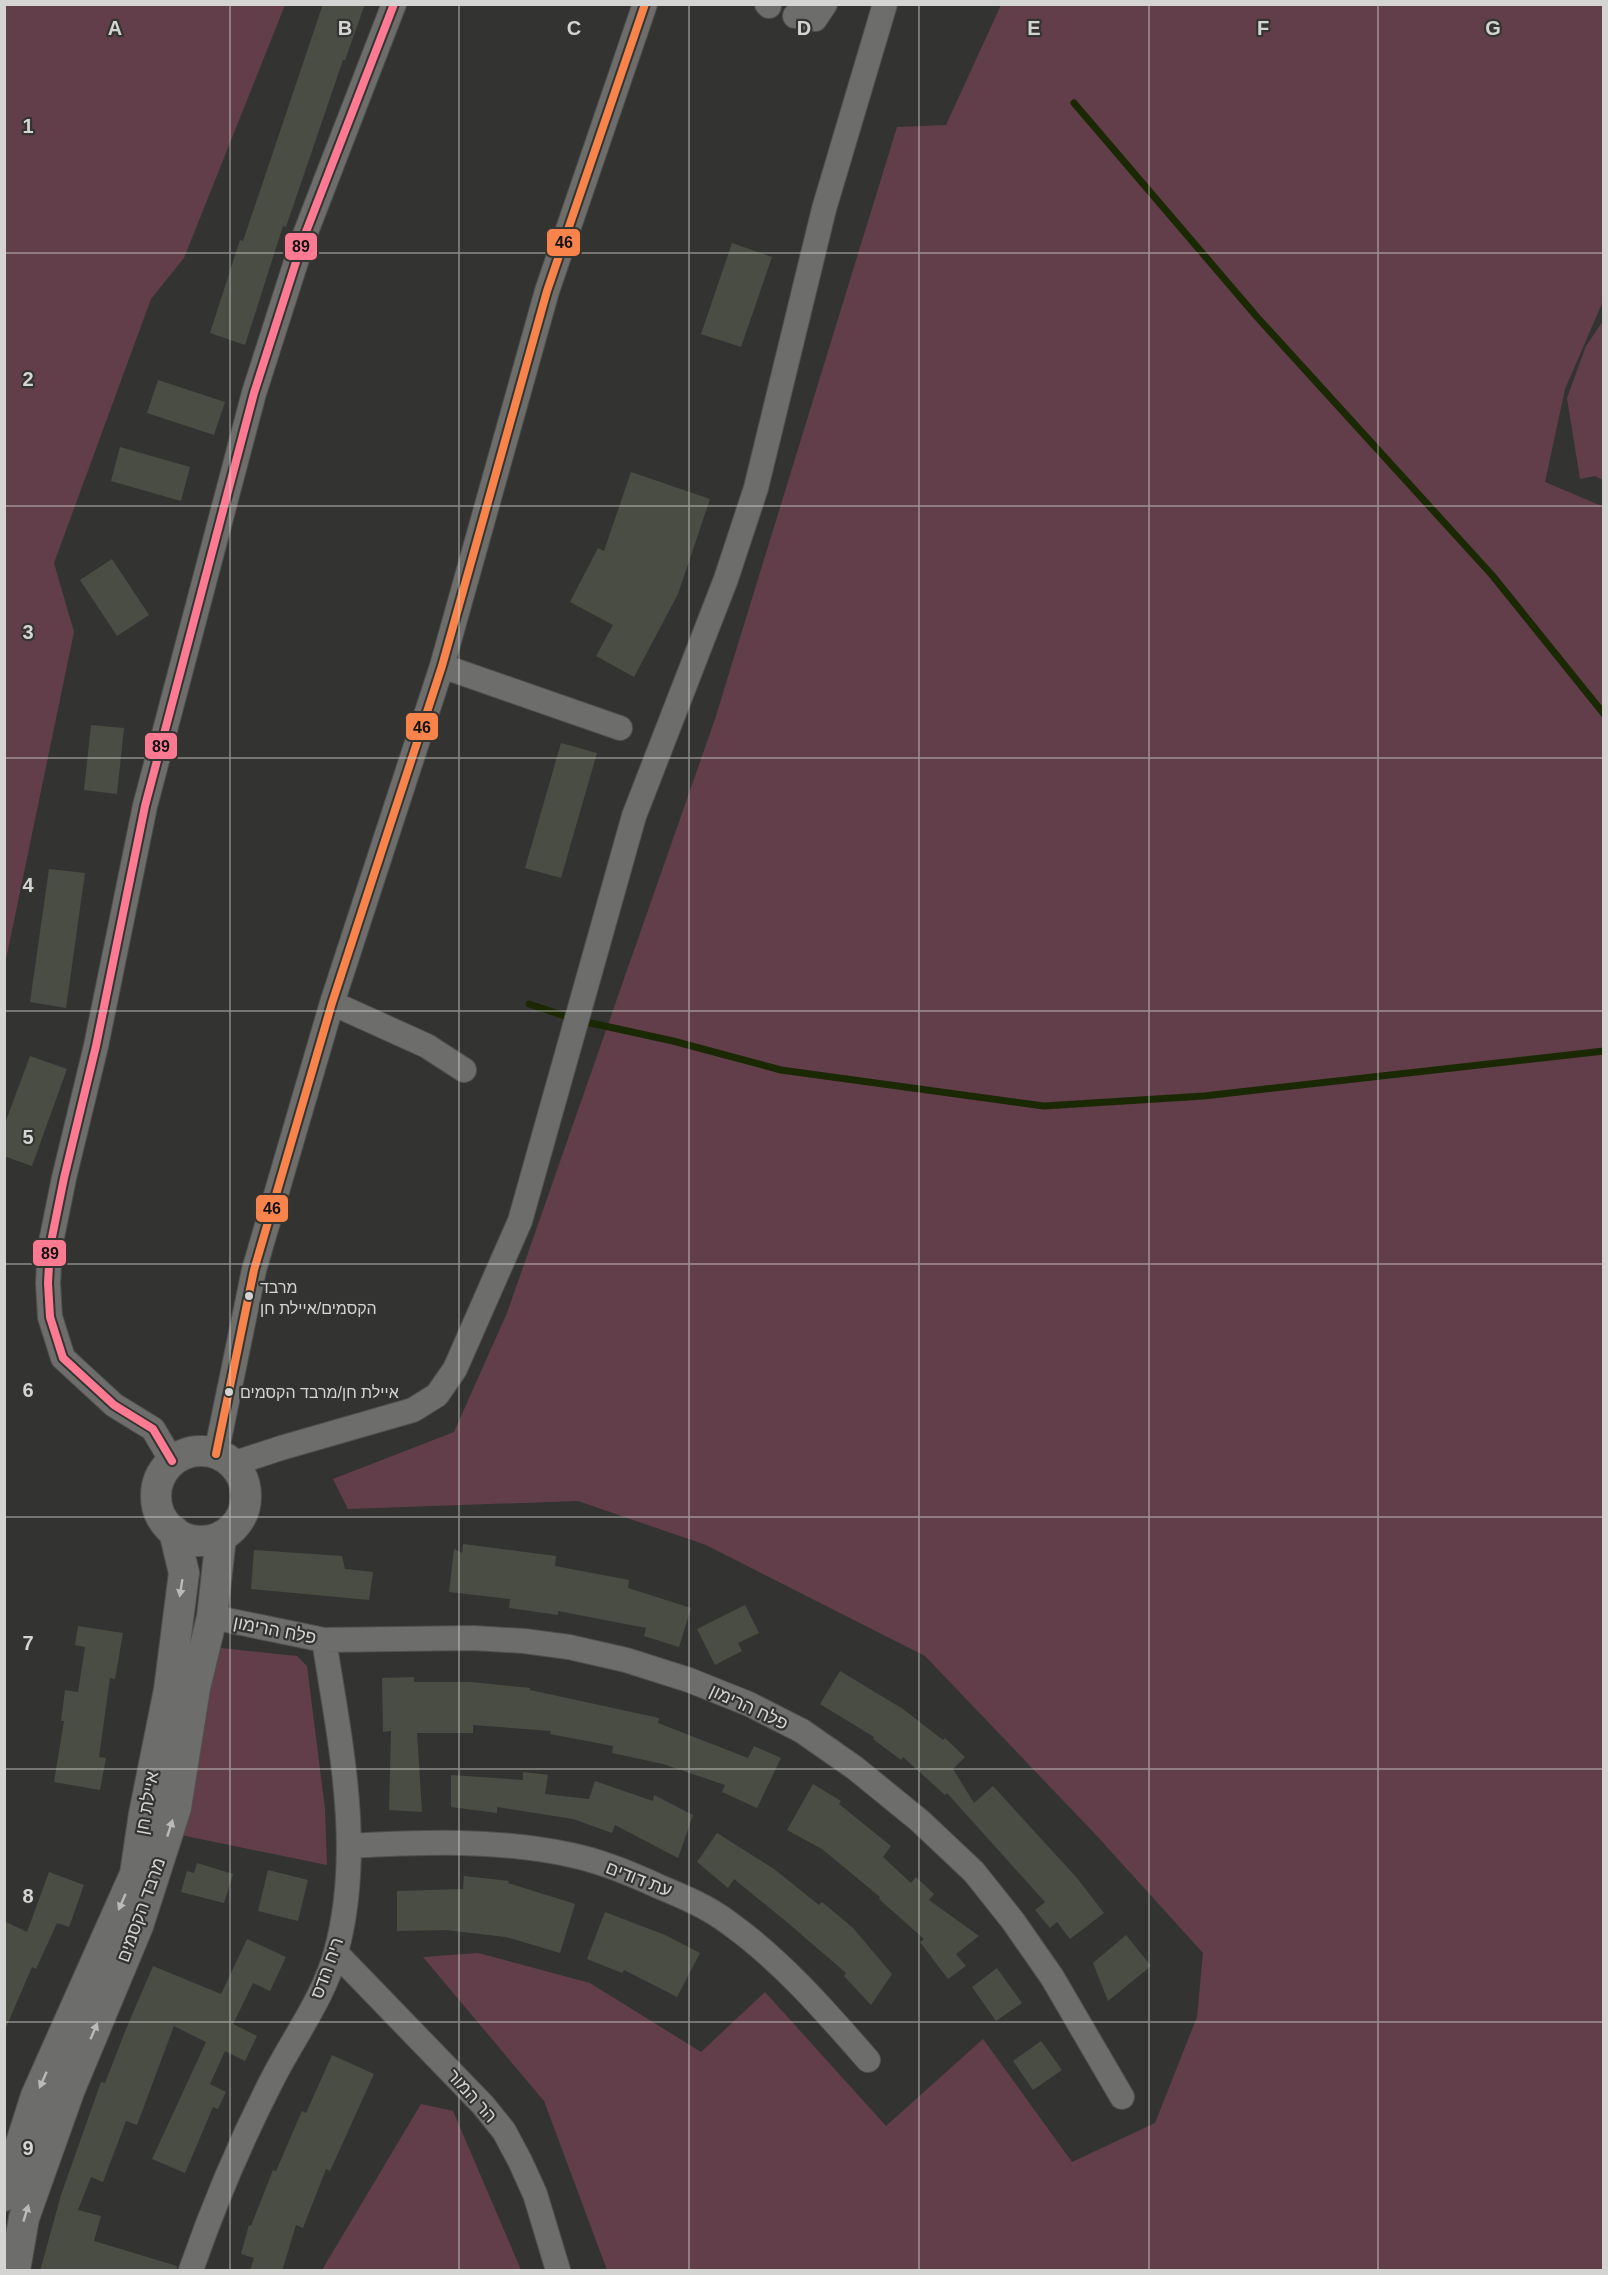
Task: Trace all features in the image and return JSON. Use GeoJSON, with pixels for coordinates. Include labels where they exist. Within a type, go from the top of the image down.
{"type":"FeatureCollection","features":[{"type":"Feature","properties":{"kind":"street"},"geometry":{"type":"LineString","coordinates":[[172,1461],[153,1429],[114,1405],[63,1358],[50,1317],[48,1283],[50,1247],[96,1046],[145,806],[254,393],[304,237],[394,4]]}},
{"type":"Feature","properties":{"kind":"street"},"geometry":{"type":"LineString","coordinates":[[645,4],[547,291],[442,666],[332,1003],[254,1270],[224,1459],[243,1483],[245,1504],[240,1520],[221,1537],[203,1542],[188,1540],[163,1522],[157,1508],[156,1488],[162,1473],[172,1461],[185,1454],[200,1451],[224,1459],[281,1448],[413,1410],[437,1395],[455,1370],[520,1221],[634,816],[726,579],[756,488],[824,208],[885,4]]}},
{"type":"Feature","properties":{"kind":"street"},"geometry":{"type":"LineString","coordinates":[[795,16],[815,19],[825,4]]}},
{"type":"Feature","properties":{"kind":"street"},"geometry":{"type":"LineString","coordinates":[[442,666],[620,728]]}},
{"type":"Feature","properties":{"kind":"street"},"geometry":{"type":"LineString","coordinates":[[332,1003],[427,1046],[464,1070]]}},
{"type":"Feature","properties":{"kind":"street","name":"איילת חן"},"geometry":{"type":"LineString","coordinates":[[4,2196],[36,2096],[135,1874],[144,1814],[169,1689],[184,1573],[174,1531]]}},
{"type":"Feature","properties":{"kind":"street","name":"מרבד הקסמים"},"geometry":{"type":"LineString","coordinates":[[15,2271],[28,2207],[70,2089],[138,1926],[176,1808],[195,1688],[212,1617],[221,1537]]}},
{"type":"Feature","properties":{"kind":"street","name":"פלח הרימון"},"geometry":{"type":"LineString","coordinates":[[212,1617],[324,1640],[473,1638],[569,1647],[626,1660],[689,1680],[749,1704],[802,1731],[855,1768],[910,1813],[974,1872],[1052,1977],[1122,2097]]}},
{"type":"Feature","properties":{"kind":"street","name":"ריח הדס"},"geometry":{"type":"LineString","coordinates":[[191,2271],[206,2226],[255,2112],[318,1997],[336,1953],[348,1892],[349,1846],[341,1753],[324,1640]]}},
{"type":"Feature","properties":{"kind":"street","name":"עת דודים"},"geometry":{"type":"LineString","coordinates":[[349,1846],[455,1843],[521,1846],[572,1855],[632,1875],[689,1899],[728,1922],[767,1953],[808,1992],[868,2060]]}},
{"type":"Feature","properties":{"kind":"street","name":"הר המור"},"geometry":{"type":"LineString","coordinates":[[336,1953],[483,2105],[504,2131],[535,2194],[558,2271]]}},
{"type":"Feature","properties":{"kind":"shaded area"},"geometry":{"type":"Polygon","coordinates":[[[5,4],[285,5],[184,258],[151,299],[54,563],[74,632],[5,964],[5,4]]]}},
{"type":"Feature","properties":{"kind":"shaded area"},"geometry":{"type":"Polygon","coordinates":[[[1001,5],[1603,5],[1603,301],[1565,389],[1545,482],[1604,507],[1603,2270],[607,2270],[544,2101],[423,1957],[478,1953],[590,1983],[701,2052],[765,1992],[886,2126],[983,2039],[1072,2162],[1155,2123],[1197,2017],[1203,1953],[1097,1836],[925,1656],[706,1545],[578,1501],[348,1509],[333,1479],[454,1432],[507,1313],[715,719],[897,127],[946,125],[1001,5]]]}},
{"type":"Feature","properties":{"kind":"shaded area"},"geometry":{"type":"Polygon","coordinates":[[[1603,321],[1603,480],[1595,476],[1580,479],[1567,398],[1586,346],[1603,321]]]}},
{"type":"Feature","properties":{"kind":"shaded area"},"geometry":{"type":"Polygon","coordinates":[[[212,1647],[297,1656],[307,1666],[325,1809],[327,1865],[176,1834],[212,1647]]]}},
{"type":"Feature","properties":{"kind":"shaded area"},"geometry":{"type":"Polygon","coordinates":[[[421,2104],[453,2111],[521,2270],[322,2270],[421,2104]]]}},
{"type":"Feature","properties":{"kind":"building"},"geometry":{"type":"Polygon","coordinates":[[[323,4],[365,4],[345,60],[343,60],[286,227],[283,226],[245,345],[210,333],[240,240],[243,241],[323,4]]]}},
{"type":"Feature","properties":{"kind":"building"},"geometry":{"type":"Polygon","coordinates":[[[732,243],[772,257],[741,347],[701,334],[732,243]]]}},
{"type":"Feature","properties":{"kind":"building"},"geometry":{"type":"Polygon","coordinates":[[[158,380],[225,402],[214,435],[147,413],[158,380]]]}},
{"type":"Feature","properties":{"kind":"building"},"geometry":{"type":"Polygon","coordinates":[[[120,447],[190,467],[181,501],[111,481],[120,447]]]}},
{"type":"Feature","properties":{"kind":"building"},"geometry":{"type":"Polygon","coordinates":[[[631,472],[710,499],[678,594],[634,677],[596,656],[613,625],[570,602],[598,548],[604,551],[631,472]]]}},
{"type":"Feature","properties":{"kind":"building"},"geometry":{"type":"Polygon","coordinates":[[[112,559],[149,615],[117,636],[80,580],[112,559]]]}},
{"type":"Feature","properties":{"kind":"building"},"geometry":{"type":"Polygon","coordinates":[[[91,725],[124,728],[117,794],[84,790],[91,725]]]}},
{"type":"Feature","properties":{"kind":"building"},"geometry":{"type":"Polygon","coordinates":[[[561,743],[597,753],[561,878],[525,868],[561,743]]]}},
{"type":"Feature","properties":{"kind":"building"},"geometry":{"type":"Polygon","coordinates":[[[49,869],[85,873],[66,1008],[30,1002],[49,869]]]}},
{"type":"Feature","properties":{"kind":"building"},"geometry":{"type":"Polygon","coordinates":[[[30,1056],[67,1069],[32,1166],[4,1156],[4,1126],[30,1056]]]}},
{"type":"Feature","properties":{"kind":"building"},"geometry":{"type":"Polygon","coordinates":[[[463,1544],[556,1556],[555,1566],[629,1580],[628,1588],[691,1608],[679,1647],[644,1636],[646,1628],[558,1611],[558,1615],[509,1608],[510,1599],[449,1592],[454,1549],[462,1553],[463,1544]]]}},
{"type":"Feature","properties":{"kind":"building"},"geometry":{"type":"Polygon","coordinates":[[[254,1550],[342,1556],[345,1569],[373,1572],[369,1600],[251,1589],[254,1550]]]}},
{"type":"Feature","properties":{"kind":"building"},"geometry":{"type":"Polygon","coordinates":[[[745,1605],[759,1633],[738,1643],[742,1651],[715,1665],[697,1629],[745,1605]]]}},
{"type":"Feature","properties":{"kind":"building"},"geometry":{"type":"Polygon","coordinates":[[[78,1626],[123,1633],[115,1679],[110,1678],[99,1757],[106,1758],[100,1790],[54,1782],[64,1721],[61,1721],[65,1690],[78,1692],[85,1647],[75,1645],[78,1626]]]}},
{"type":"Feature","properties":{"kind":"building"},"geometry":{"type":"Polygon","coordinates":[[[840,1671],[903,1709],[943,1740],[945,1738],[965,1757],[953,1769],[974,1803],[993,1786],[1077,1878],[1104,1913],[1070,1939],[1057,1922],[1050,1928],[1035,1910],[1045,1902],[947,1793],[945,1795],[903,1757],[901,1760],[873,1739],[874,1737],[820,1704],[840,1671]]]}},
{"type":"Feature","properties":{"kind":"building"},"geometry":{"type":"Polygon","coordinates":[[[414,1677],[414,1682],[472,1682],[530,1688],[530,1690],[659,1718],[658,1723],[748,1758],[754,1746],[781,1758],[757,1808],[722,1792],[725,1785],[663,1764],[612,1753],[613,1746],[550,1734],[551,1731],[473,1725],[473,1733],[417,1733],[422,1812],[389,1810],[391,1731],[383,1732],[382,1678],[414,1677]]]}},
{"type":"Feature","properties":{"kind":"building"},"geometry":{"type":"Polygon","coordinates":[[[523,1772],[548,1775],[545,1794],[589,1799],[595,1781],[653,1801],[654,1795],[693,1815],[678,1858],[615,1825],[612,1833],[573,1819],[497,1807],[497,1813],[451,1807],[451,1775],[523,1780],[523,1772]]]}},
{"type":"Feature","properties":{"kind":"building"},"geometry":{"type":"Polygon","coordinates":[[[813,1784],[841,1801],[839,1804],[891,1846],[883,1857],[911,1883],[916,1877],[934,1894],[929,1900],[979,1936],[956,1954],[966,1966],[948,1979],[920,1942],[924,1939],[879,1899],[880,1897],[822,1849],[787,1830],[813,1784]]]}},
{"type":"Feature","properties":{"kind":"building"},"geometry":{"type":"Polygon","coordinates":[[[717,1833],[774,1869],[819,1905],[822,1902],[853,1928],[892,1974],[871,2005],[844,1976],[846,1973],[788,1923],[734,1879],[728,1888],[697,1862],[717,1833]]]}},
{"type":"Feature","properties":{"kind":"building"},"geometry":{"type":"Polygon","coordinates":[[[197,1863],[233,1874],[224,1903],[181,1892],[187,1871],[194,1873],[197,1863]]]}},
{"type":"Feature","properties":{"kind":"building"},"geometry":{"type":"Polygon","coordinates":[[[268,1870],[308,1880],[298,1921],[258,1911],[268,1870]]]}},
{"type":"Feature","properties":{"kind":"building"},"geometry":{"type":"Polygon","coordinates":[[[49,1872],[84,1885],[69,1927],[57,1923],[36,1969],[32,1967],[4,2032],[4,1921],[27,1932],[49,1872]]]}},
{"type":"Feature","properties":{"kind":"building"},"geometry":{"type":"Polygon","coordinates":[[[464,1876],[509,1881],[508,1883],[575,1904],[560,1953],[506,1937],[445,1930],[397,1931],[397,1891],[463,1889],[464,1876]]]}},
{"type":"Feature","properties":{"kind":"building"},"geometry":{"type":"Polygon","coordinates":[[[605,1912],[665,1935],[700,1953],[677,1997],[624,1970],[622,1973],[587,1959],[605,1912]]]}},
{"type":"Feature","properties":{"kind":"building"},"geometry":{"type":"Polygon","coordinates":[[[1126,1935],[1151,1966],[1108,2001],[1093,1963],[1126,1935]]]}},
{"type":"Feature","properties":{"kind":"building"},"geometry":{"type":"Polygon","coordinates":[[[247,1939],[286,1957],[270,1991],[253,1983],[233,2024],[257,2036],[245,2061],[225,2051],[210,2084],[226,2092],[218,2109],[213,2107],[185,2173],[152,2159],[206,2042],[174,2026],[137,2125],[126,2121],[103,2182],[91,2177],[78,2210],[101,2216],[94,2241],[177,2266],[177,2271],[40,2271],[61,2195],[101,2082],[105,2083],[153,1966],[221,1994],[247,1939]]]}},
{"type":"Feature","properties":{"kind":"building"},"geometry":{"type":"Polygon","coordinates":[[[997,1968],[1022,2003],[996,2021],[972,1987],[997,1968]]]}},
{"type":"Feature","properties":{"kind":"building"},"geometry":{"type":"Polygon","coordinates":[[[1041,2041],[1062,2070],[1033,2090],[1013,2061],[1041,2041]]]}},
{"type":"Feature","properties":{"kind":"building"},"geometry":{"type":"Polygon","coordinates":[[[332,2055],[374,2074],[330,2171],[326,2169],[303,2228],[296,2225],[282,2271],[250,2271],[254,2258],[241,2254],[249,2225],[251,2226],[273,2170],[276,2171],[302,2111],[306,2113],[332,2055]]]}},
{"type":"Feature","properties":{"kind":"waterway"},"geometry":{"type":"LineString","coordinates":[[1074,103],[1257,317],[1492,575],[1604,714]]}},
{"type":"Feature","properties":{"kind":"waterway"},"geometry":{"type":"LineString","coordinates":[[529,1004],[577,1020],[673,1041],[781,1070],[1044,1106],[1204,1096],[1604,1051]]}},
{"type":"Feature","properties":{"kind":"transit line","name":"89"},"geometry":{"type":"LineString","coordinates":[[172,1461],[153,1429],[114,1405],[63,1358],[50,1317],[48,1283],[50,1247],[96,1046],[145,806],[254,393],[304,237],[394,4]]}},
{"type":"Feature","properties":{"kind":"transit line","name":"46"},"geometry":{"type":"LineString","coordinates":[[216,1454],[254,1270],[332,1003],[442,666],[547,291],[645,4]]}},
{"type":"Feature","properties":{"kind":"place","name":"מרבד הקסמים/איילת חן"},"geometry":{"type":"Point","coordinates":[249,1296]}},
{"type":"Feature","properties":{"kind":"place","name":"איילת חן/מרבד הקסמים"},"geometry":{"type":"Point","coordinates":[229,1392]}}]}
